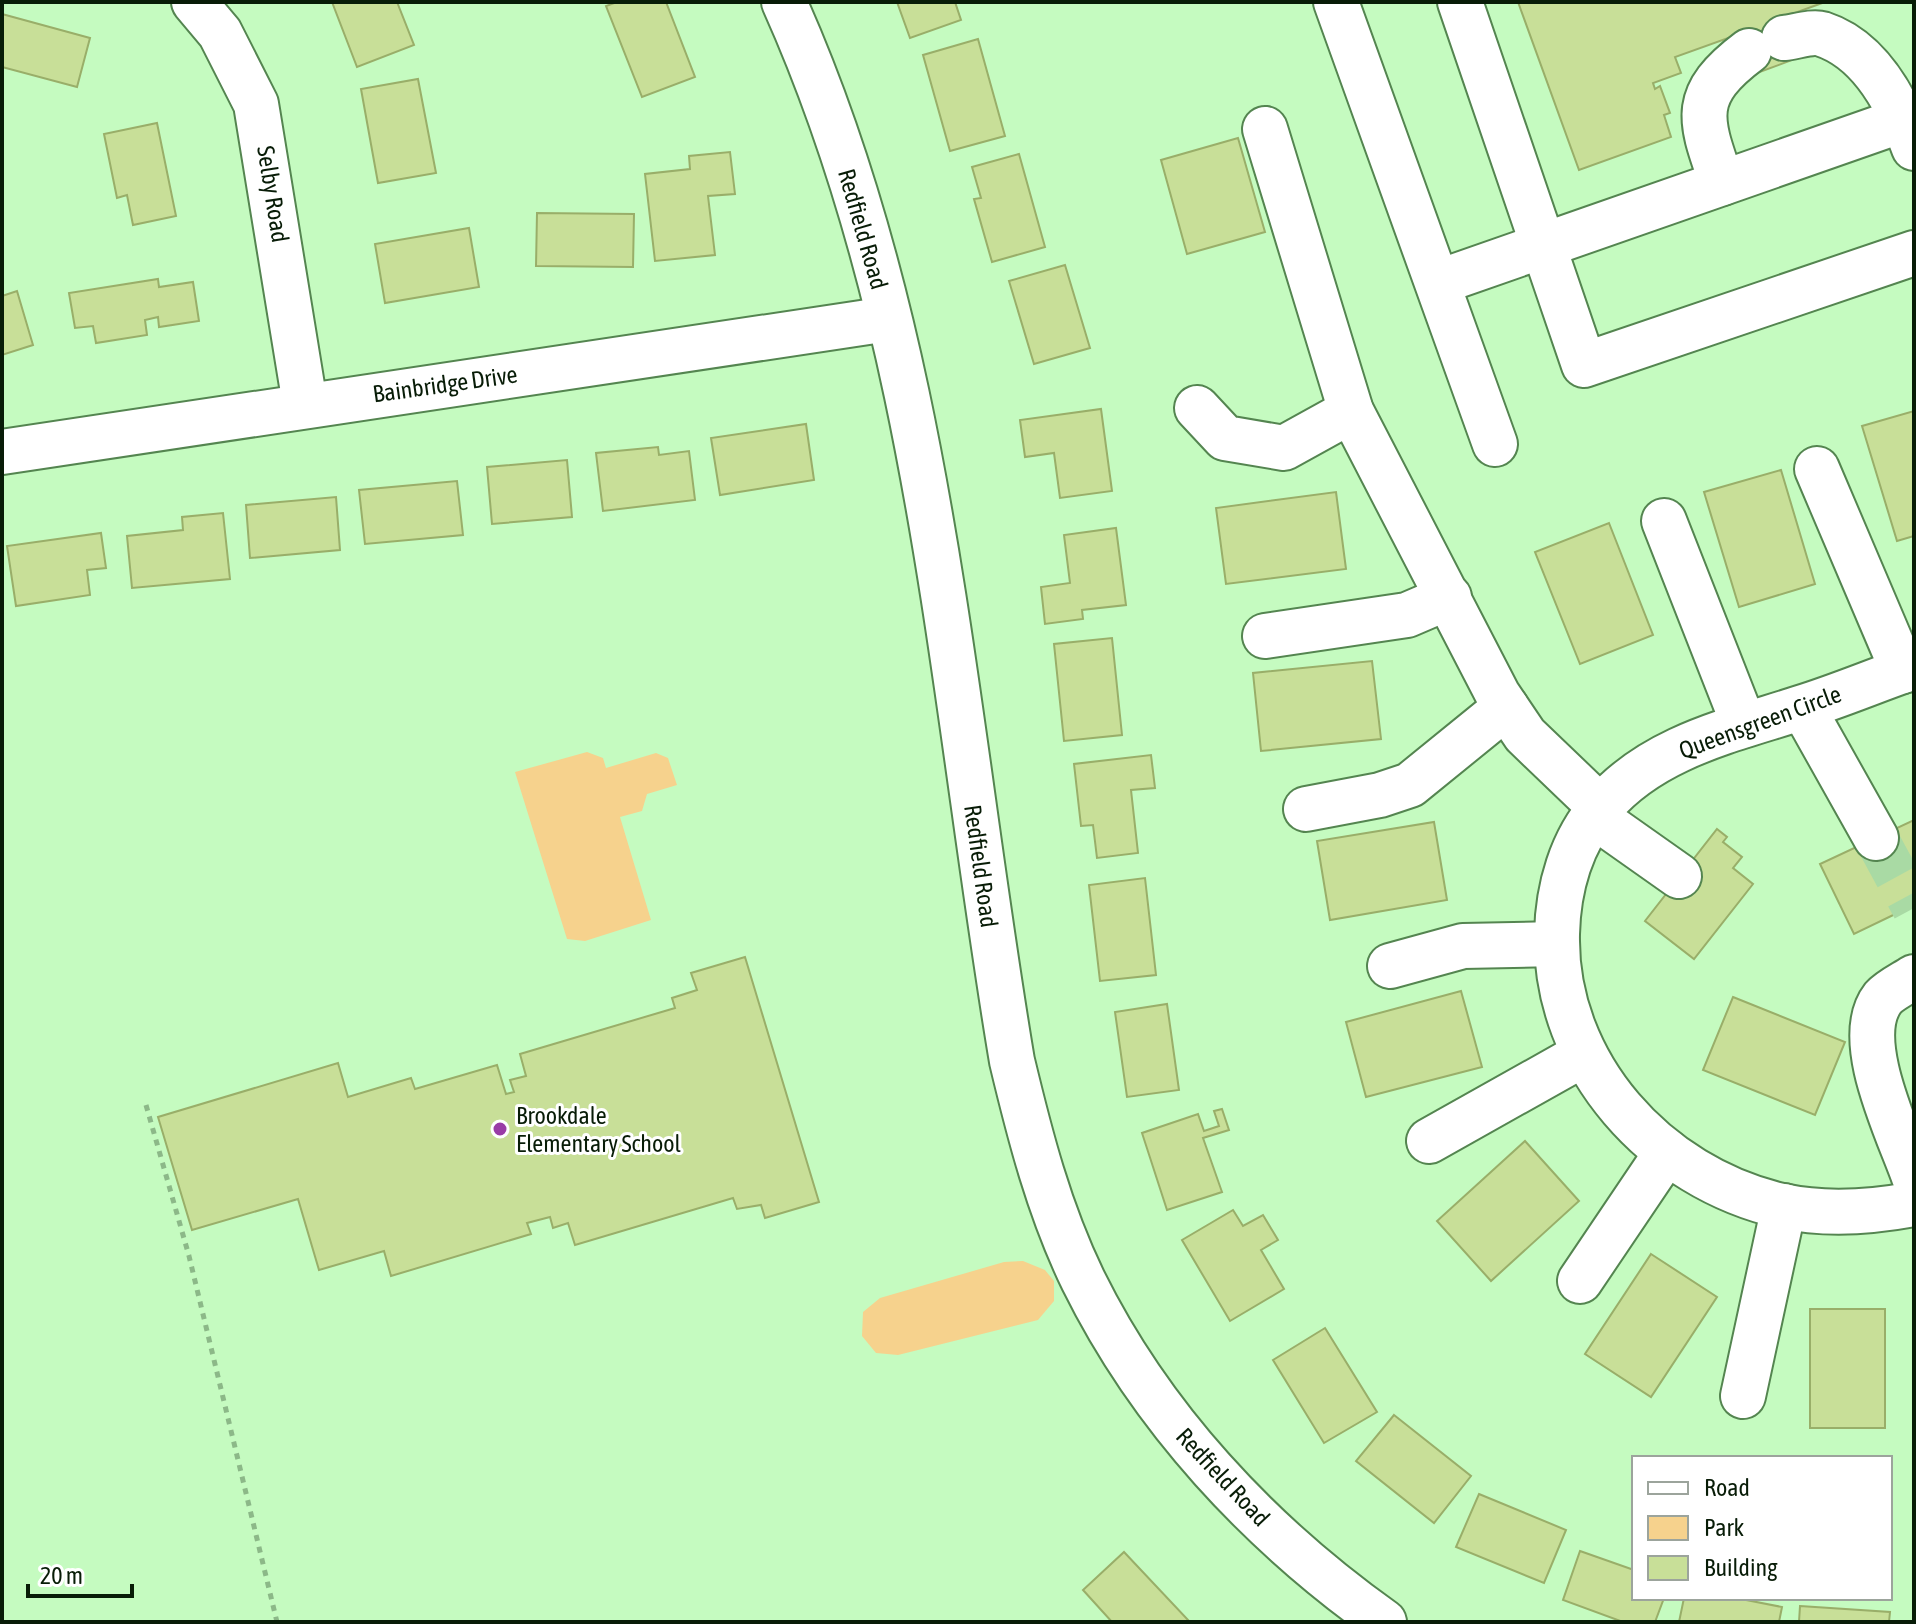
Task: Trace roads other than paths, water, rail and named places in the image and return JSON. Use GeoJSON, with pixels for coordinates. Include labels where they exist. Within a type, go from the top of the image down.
{"type":"FeatureCollection","features":[{"type":"Feature","properties":{"kind":"street","name":"Selby Road"},"geometry":{"type":"LineString","coordinates":[[194,2],[220,33],[256,104],[305,404]]}},
{"type":"Feature","properties":{"kind":"street","name":"Redfield Road"},"geometry":{"type":"LineString","coordinates":[[784,2],[853,187],[914,431],[935,549],[1012,1061],[1030,1136],[1059,1224],[1083,1281],[1154,1398],[1194,1451],[1301,1558],[1384,1622]]}},
{"type":"Feature","properties":{"kind":"street"},"geometry":{"type":"LineString","coordinates":[[1336,2],[1495,444]]}},
{"type":"Feature","properties":{"kind":"street"},"geometry":{"type":"LineString","coordinates":[[1460,2],[1584,365],[1914,253]]}},
{"type":"Feature","properties":{"kind":"street"},"geometry":{"type":"LineString","coordinates":[[1439,282],[1722,183],[1911,128],[1879,77],[1847,48],[1819,33],[1767,45],[1724,70],[1710,90],[1702,123],[1722,183]]}},
{"type":"Feature","properties":{"kind":"street"},"geometry":{"type":"LineString","coordinates":[[1265,129],[1351,411],[1506,707],[1525,735],[1597,812],[1679,876]]}},
{"type":"Feature","properties":{"kind":"street","name":"Bainbridge Drive"},"geometry":{"type":"LineString","coordinates":[[2,452],[305,404],[888,319]]}},
{"type":"Feature","properties":{"kind":"street"},"geometry":{"type":"LineString","coordinates":[[1197,408],[1225,438],[1284,448],[1351,411]]}},
{"type":"Feature","properties":{"kind":"street"},"geometry":{"type":"LineString","coordinates":[[1817,469],[1909,669]]}},
{"type":"Feature","properties":{"kind":"street"},"geometry":{"type":"LineString","coordinates":[[1664,521],[1744,725]]}},
{"type":"Feature","properties":{"kind":"street"},"geometry":{"type":"LineString","coordinates":[[1265,636],[1407,615],[1442,583]]}},
{"type":"Feature","properties":{"kind":"street","name":"Queensgreen Circle"},"geometry":{"type":"LineString","coordinates":[[1909,669],[1803,708],[1684,746],[1641,770],[1597,812],[1564,877],[1557,909],[1557,944],[1561,992],[1584,1054],[1620,1108],[1667,1152],[1729,1189],[1784,1206],[1871,1212],[1914,1204]]}},
{"type":"Feature","properties":{"kind":"street"},"geometry":{"type":"LineString","coordinates":[[1306,809],[1380,795],[1410,785],[1506,707]]}},
{"type":"Feature","properties":{"kind":"street"},"geometry":{"type":"LineString","coordinates":[[1803,708],[1876,838]]}},
{"type":"Feature","properties":{"kind":"street"},"geometry":{"type":"LineString","coordinates":[[1390,966],[1463,946],[1557,944]]}},
{"type":"Feature","properties":{"kind":"street"},"geometry":{"type":"LineString","coordinates":[[1914,977],[1884,997],[1875,1013],[1871,1047],[1914,1177]]}},
{"type":"Feature","properties":{"kind":"street"},"geometry":{"type":"LineString","coordinates":[[1429,1141],[1584,1054]]}},
{"type":"Feature","properties":{"kind":"street"},"geometry":{"type":"LineString","coordinates":[[1580,1281],[1667,1152]]}},
{"type":"Feature","properties":{"kind":"street"},"geometry":{"type":"LineString","coordinates":[[1743,1396],[1784,1206]]}},
{"type":"Feature","properties":{"kind":"tunnel"},"geometry":{"type":"LineString","coordinates":[[1876,838],[1914,908]]}},
{"type":"Feature","properties":{"kind":"place","name":"Brookdale Elementary School"},"geometry":{"type":"Point","coordinates":[500,1129]}}]}
